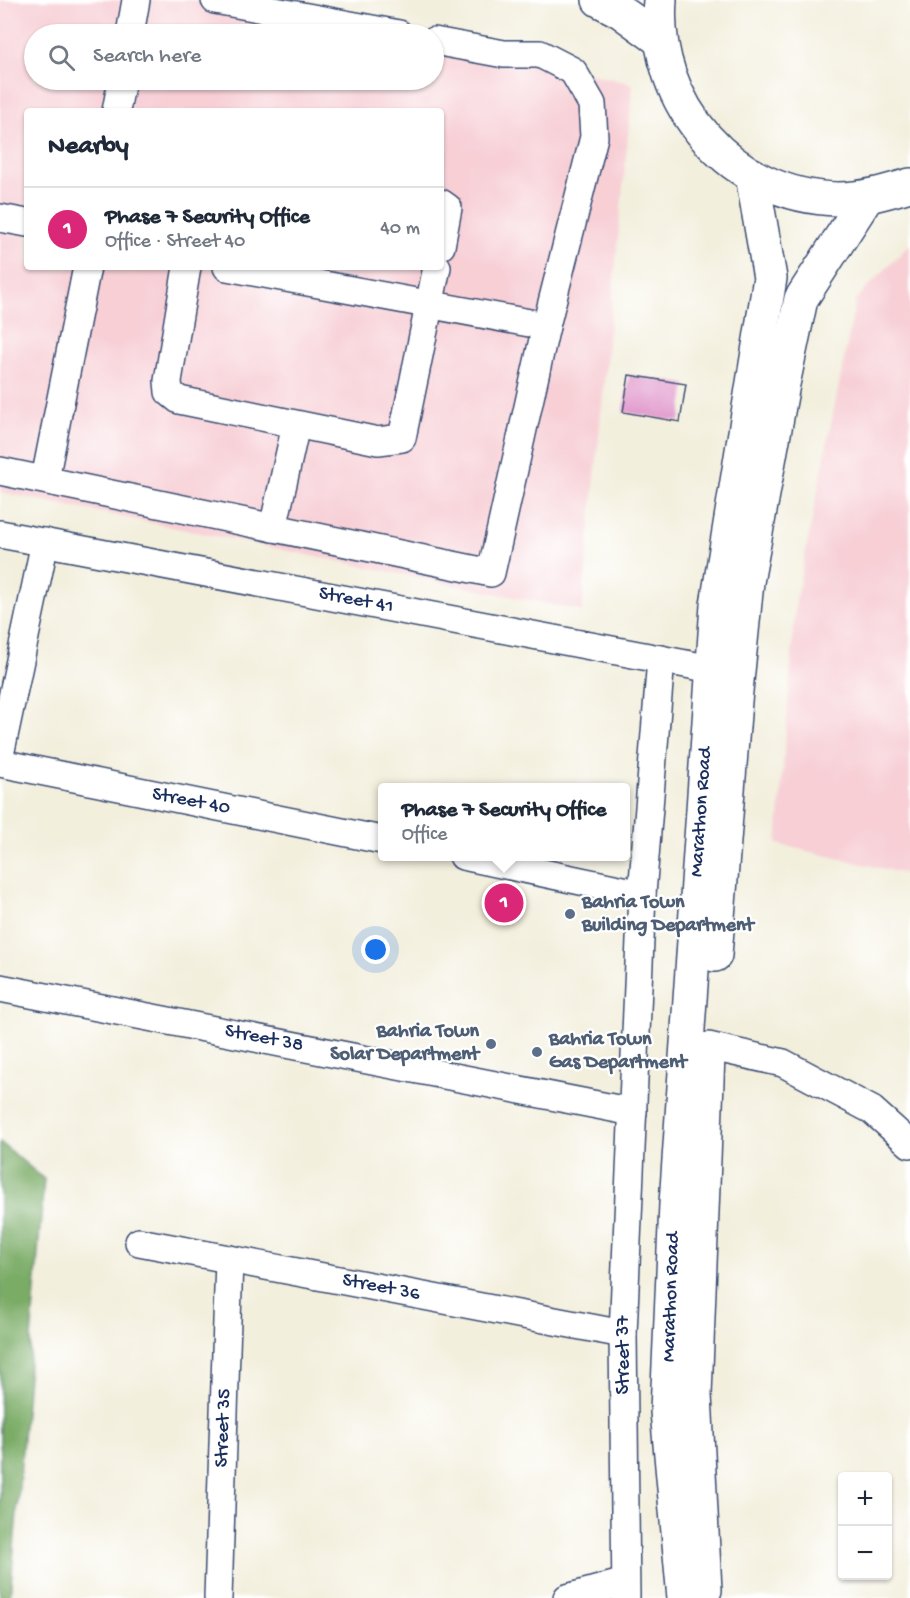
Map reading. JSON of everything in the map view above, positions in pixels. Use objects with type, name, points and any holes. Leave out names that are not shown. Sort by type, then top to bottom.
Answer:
[{"type":"main road","points":[[600,0],[620,11],[660,40]]},
{"type":"main road","points":[[660,0],[660,40],[673,85],[690,118],[722,153],[752,175],[779,188],[808,195],[837,199],[867,197],[910,185]]},
{"type":"main road","name":"Marathon Road","points":[[684,1598],[668,1411],[676,1204],[717,605],[770,278],[752,175]]},
{"type":"main road","name":"Marathon Road","points":[[705,1598],[695,1395],[708,1046],[735,700],[747,582],[801,299],[867,197]]},
{"type":"street","points":[[132,24],[136,0]]},
{"type":"street","points":[[215,0],[345,24]]},
{"type":"street","points":[[0,471],[491,573],[546,326],[594,137],[592,104],[573,71],[540,54],[504,54],[444,43]]},
{"type":"street","points":[[117,108],[120,90]]},
{"type":"street","points":[[444,205],[448,208],[444,230]]},
{"type":"street","points":[[0,218],[24,222]]},
{"type":"street","points":[[45,479],[86,270]]},
{"type":"street","points":[[186,270],[168,381],[170,392],[179,400],[378,441],[402,438],[436,270]]},
{"type":"street","points":[[243,270],[546,326]]},
{"type":"street","points":[[273,528],[296,425]]},
{"type":"street","name":"Street 41","points":[[0,534],[712,669]]},
{"type":"street","points":[[0,755],[45,542]]},
{"type":"street","name":"Street 37","points":[[626,1590],[623,1334],[642,894],[661,659]]},
{"type":"street","name":"Street 40","points":[[0,763],[378,839]]},
{"type":"street","points":[[487,861],[642,894]]},
{"type":"street","name":"Street 38","points":[[0,988],[633,1112]]},
{"type":"street","points":[[708,1046],[783,1063],[873,1110],[910,1144]]},
{"type":"street","name":"Street 36","points":[[139,1242],[623,1334]]},
{"type":"street","name":"Street 35","points":[[218,1598],[229,1259]]},
{"type":"street","points":[[567,1598],[626,1590]]},
{"type":"shaded area","points":[[0,0],[274,0],[378,24],[24,24],[24,90],[444,90],[444,39],[633,84],[582,611],[0,492]]},
{"type":"shaded area","points":[[910,244],[910,875],[777,844],[796,600],[856,299]]},
{"type":"green space","points":[[0,1142],[44,1179],[10,1598],[0,1598]]},
{"type":"building","points":[[629,375],[686,384],[680,422],[623,412]]},
{"type":"place","name":"Phase 7 Security Office","points":[[504,903]]},
{"type":"place","name":"Bahria Town Building Department","points":[[570,914]]},
{"type":"place","name":"Bahria Town Solar Department","points":[[491,1044]]},
{"type":"place","name":"Bahria Town Gas Department","points":[[537,1052]]}]
